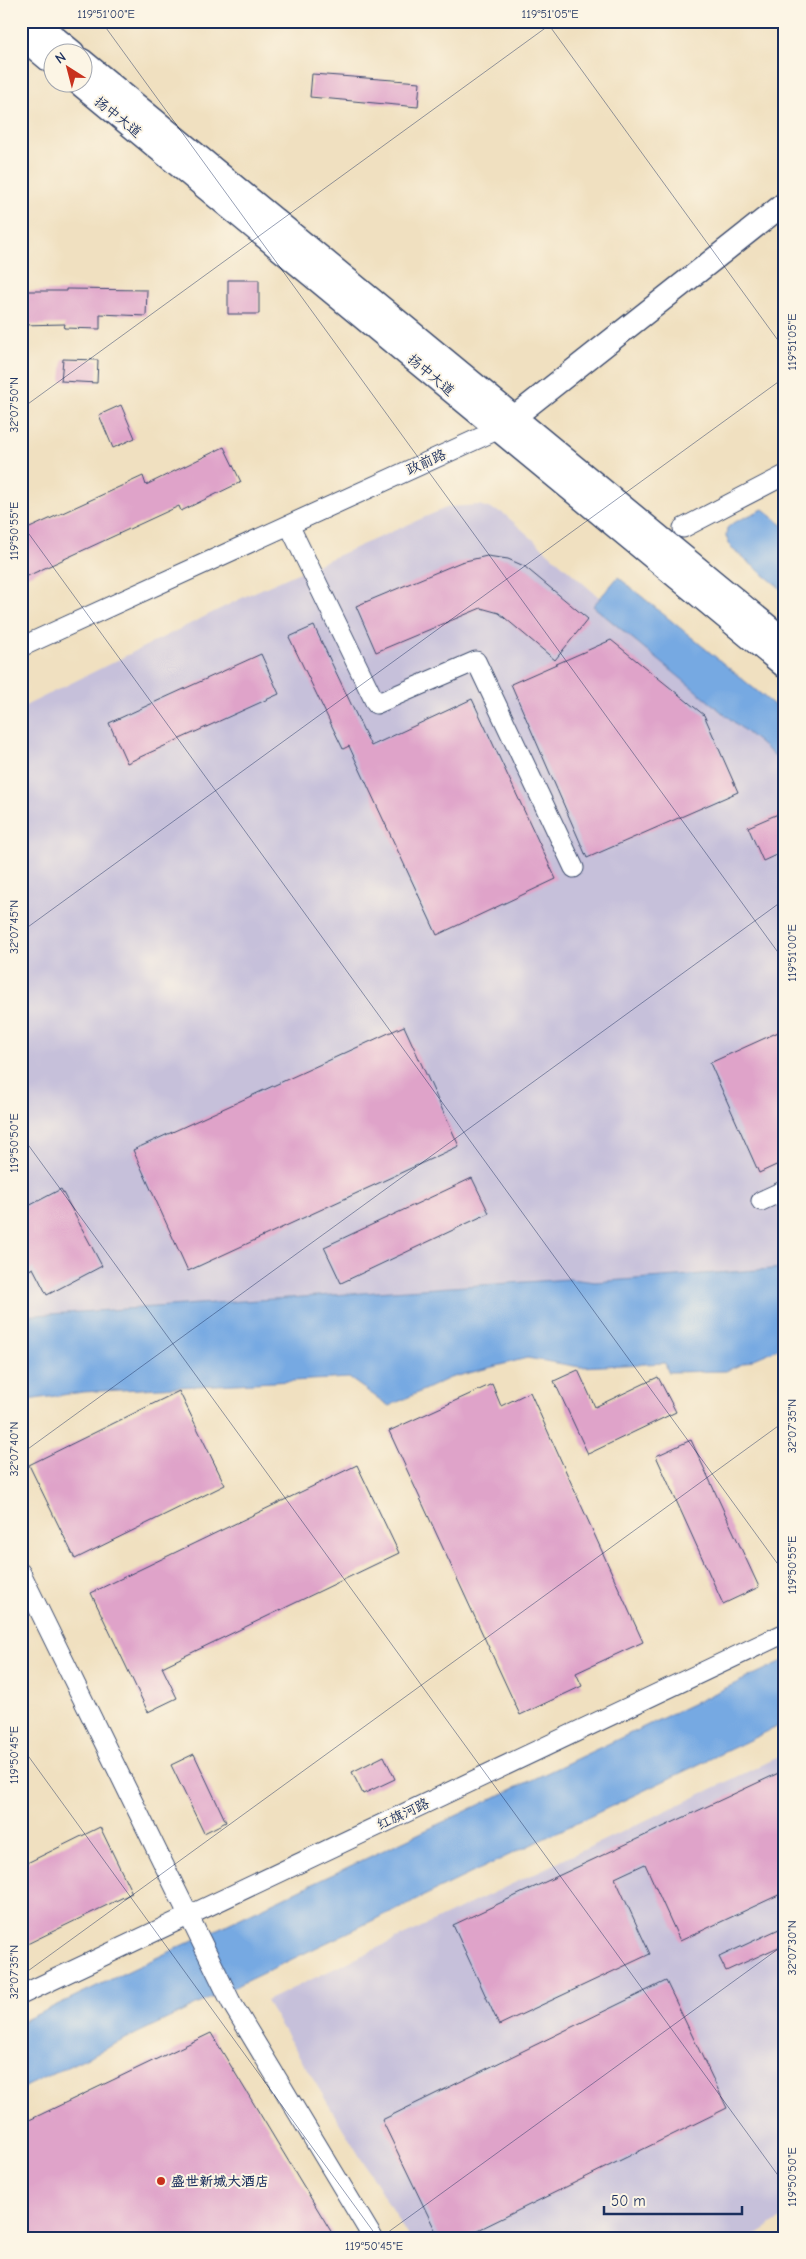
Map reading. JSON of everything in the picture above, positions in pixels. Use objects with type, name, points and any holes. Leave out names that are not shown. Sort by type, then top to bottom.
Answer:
[{"type":"main road","points":[[36,21],[61,42]]},
{"type":"main road","points":[[21,37],[42,55]]},
{"type":"main road","name":"扬中大道","points":[[92,69],[506,424],[785,667]]},
{"type":"main road","name":"扬中大道","points":[[90,92],[506,424],[785,640]]},
{"type":"main road","name":"政前路","points":[[506,424],[785,202]]},
{"type":"street","name":"政前路","points":[[21,647],[506,424]]},
{"type":"street","points":[[683,528],[785,475]]},
{"type":"street","points":[[289,525],[376,704],[476,661],[574,868]]},
{"type":"street","points":[[761,1201],[785,1190]]},
{"type":"street","points":[[21,1573],[230,2002],[373,2238]]},
{"type":"street","name":"红旗河路","points":[[21,1995],[191,1921],[785,1633]]},
{"type":"shaded area","points":[[479,505],[503,513],[600,598],[593,606],[785,764],[785,1268],[595,1282],[570,1279],[21,1316],[21,708],[250,594],[448,507]]},
{"type":"shaded area","points":[[785,1754],[785,2216],[751,2238],[409,2238],[266,2001]]},
{"type":"water","points":[[763,509],[785,527],[785,592],[731,548],[726,536],[727,528],[733,523]]},
{"type":"water","points":[[618,577],[785,714],[785,764],[593,606]]},
{"type":"water","points":[[785,1268],[785,1346],[726,1371],[668,1372],[665,1363],[580,1367],[527,1358],[450,1378],[389,1406],[349,1378],[83,1392],[21,1401],[21,1316],[570,1279],[595,1282]]},
{"type":"water","points":[[785,1660],[785,1723],[21,2089],[21,2022]]},
{"type":"building","points":[[312,74],[420,82],[418,107],[310,97]]},
{"type":"building","points":[[228,280],[259,280],[259,314],[228,314]]},
{"type":"building","points":[[66,289],[147,290],[146,316],[100,314],[100,329],[64,328],[65,324],[21,325],[21,291],[66,291]]},
{"type":"building","points":[[63,359],[98,360],[97,383],[61,381]]},
{"type":"building","points":[[121,405],[135,438],[113,448],[99,415]]},
{"type":"building","points":[[224,447],[241,482],[181,511],[179,506],[21,579],[21,532],[143,476],[146,485]]},
{"type":"building","points":[[487,556],[508,559],[524,566],[588,619],[555,660],[499,613],[481,608],[376,652],[356,606],[461,562]]},
{"type":"building","points":[[314,626],[371,746],[472,699],[556,879],[437,935],[349,746],[343,749],[289,637]]},
{"type":"building","points":[[611,640],[704,715],[738,792],[587,858],[511,684]]},
{"type":"building","points":[[261,654],[279,694],[127,763],[109,723]]},
{"type":"building","points":[[785,811],[785,851],[763,861],[748,827]]},
{"type":"building","points":[[404,1026],[459,1146],[188,1271],[133,1150]]},
{"type":"building","points":[[785,1029],[785,1161],[759,1173],[710,1063]]},
{"type":"building","points":[[472,1178],[489,1213],[341,1283],[324,1247]]},
{"type":"building","points":[[61,1189],[102,1266],[47,1295],[33,1268],[21,1274],[21,1210]]},
{"type":"building","points":[[578,1370],[595,1407],[658,1377],[676,1412],[588,1454],[554,1381]]},
{"type":"building","points":[[492,1384],[501,1406],[530,1392],[643,1642],[576,1673],[582,1686],[520,1715],[389,1431]]},
{"type":"building","points":[[179,1391],[225,1485],[75,1559],[29,1465]]},
{"type":"building","points":[[691,1440],[759,1587],[723,1604],[656,1456]]},
{"type":"building","points":[[357,1465],[399,1553],[162,1667],[177,1698],[148,1712],[91,1593]]},
{"type":"building","points":[[194,1754],[226,1822],[204,1833],[171,1765]]},
{"type":"building","points":[[384,1756],[395,1779],[363,1794],[352,1772]]},
{"type":"building","points":[[785,1770],[785,1892],[680,1941],[645,1864],[615,1878],[650,1954],[499,2025],[453,1925]]},
{"type":"building","points":[[100,1827],[132,1893],[21,1947],[21,1866]]},
{"type":"building","points":[[779,1929],[785,1944],[726,1971],[719,1957]]},
{"type":"building","points":[[666,1981],[727,2108],[462,2238],[439,2238],[382,2120]]},
{"type":"building","name":"盛世新城大酒店","points":[[211,2033],[335,2238],[21,2238],[21,2124]]},
{"type":"place","name":"盛世新城大酒店","points":[[161,2181]]}]
